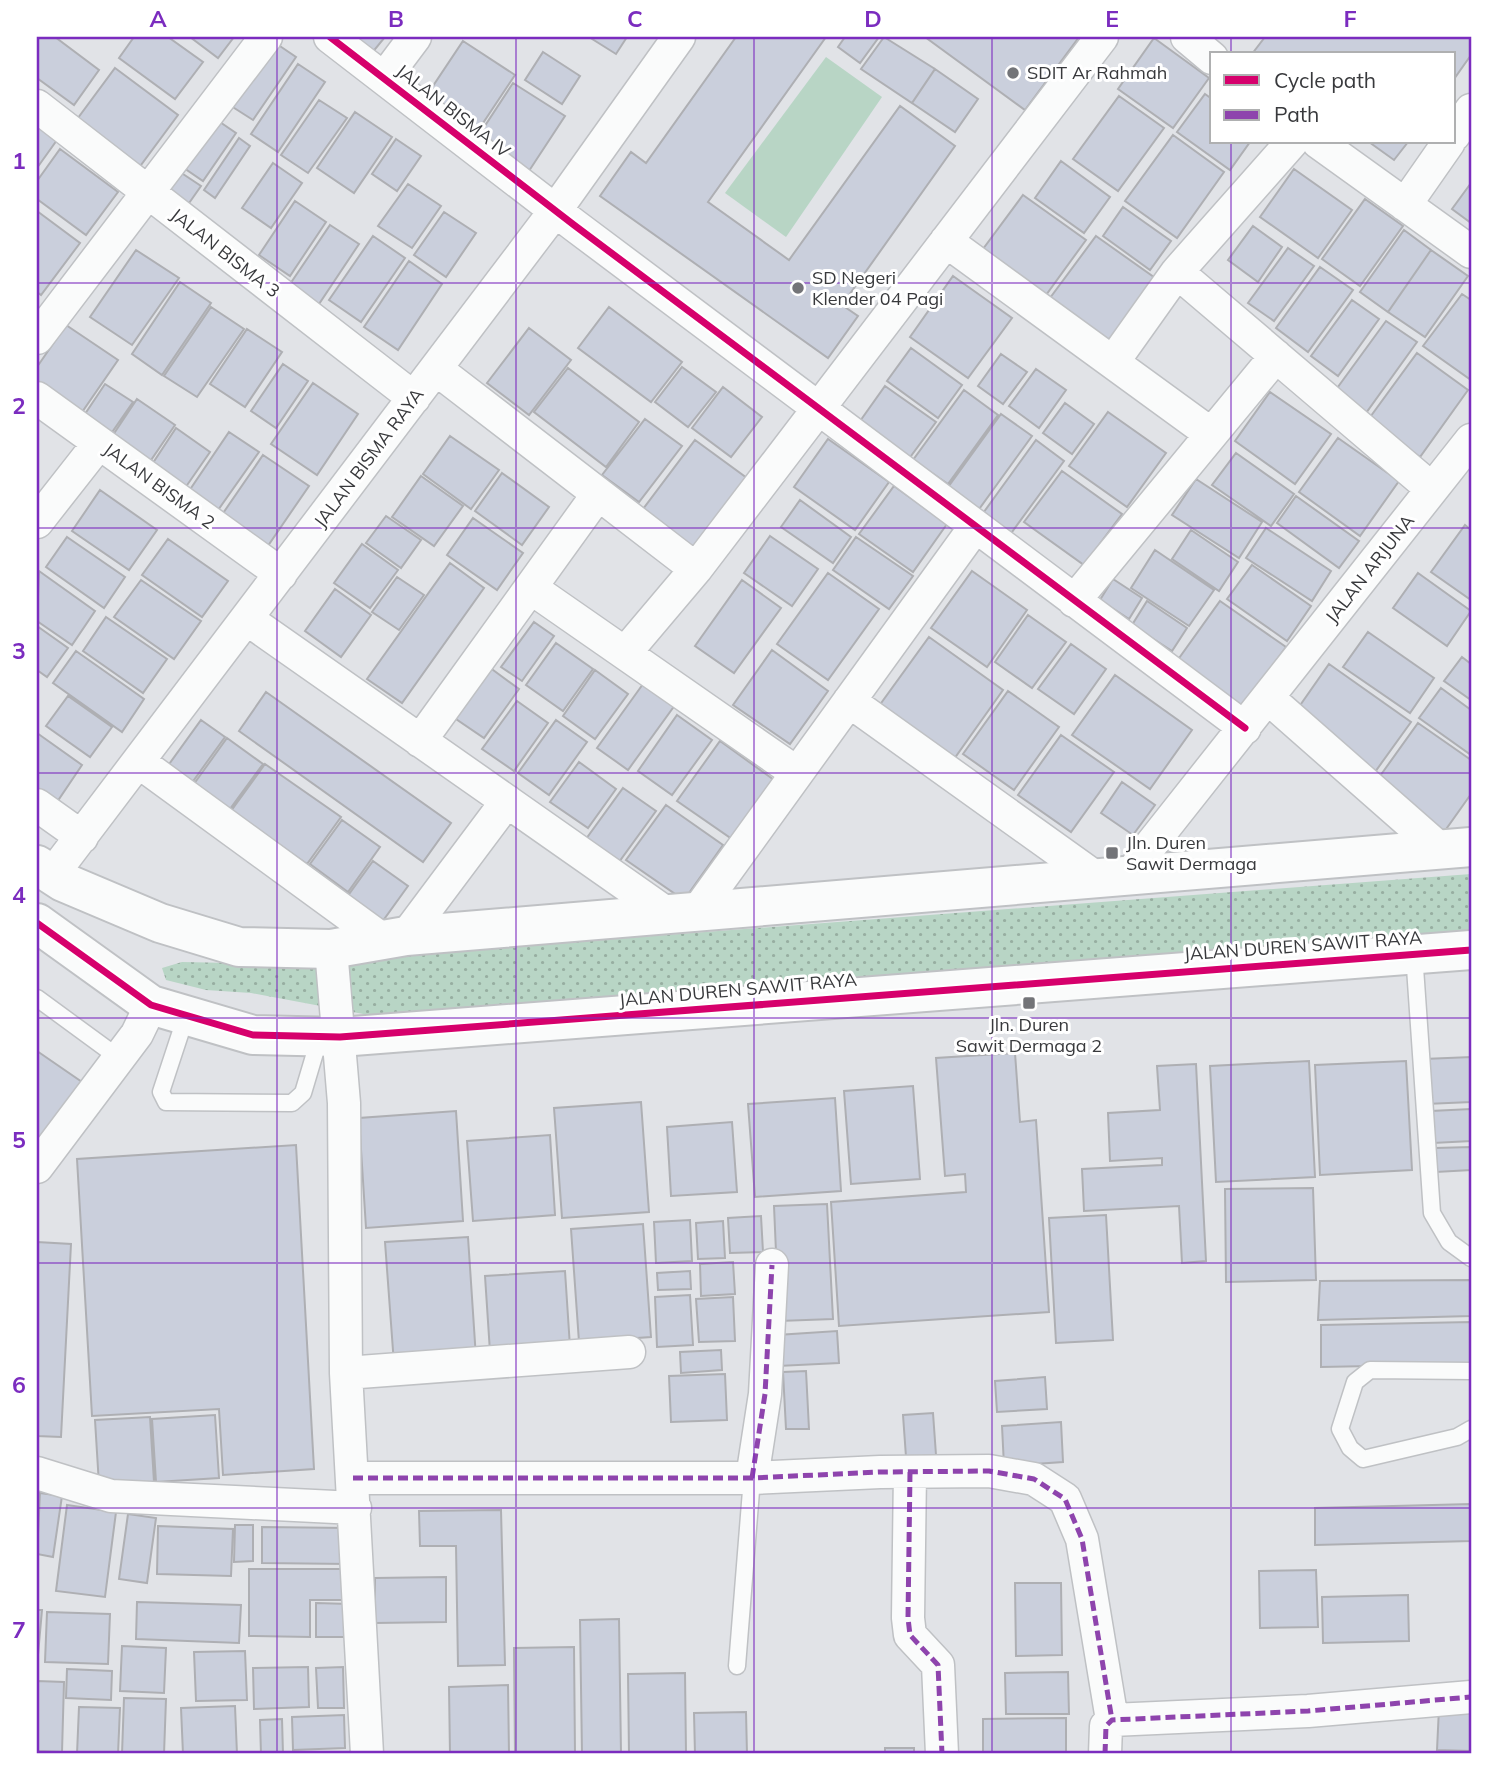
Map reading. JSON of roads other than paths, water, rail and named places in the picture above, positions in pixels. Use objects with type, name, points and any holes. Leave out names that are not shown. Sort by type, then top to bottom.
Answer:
[{"type":"street","points":[[37,338],[266,37]]},
{"type":"street","name":"JALAN BISMA IV","points":[[330,37],[555,211],[1245,728]]},
{"type":"street","points":[[385,77],[415,37]]},
{"type":"street","name":"JALAN BISMA RAYA","points":[[44,870],[82,837],[555,211],[678,37]]},
{"type":"street","points":[[625,653],[696,569],[1102,37]]},
{"type":"street","points":[[1186,37],[1210,56]]},
{"type":"street","points":[[1219,52],[1230,37]]},
{"type":"street","name":"JALAN BISMA 3","points":[[37,106],[414,398]]},
{"type":"street","points":[[1456,132],[1471,110]]},
{"type":"street","points":[[1113,362],[1177,272],[1290,144]]},
{"type":"street","points":[[1321,144],[1471,252]]},
{"type":"street","points":[[1405,205],[1448,144]]},
{"type":"street","points":[[946,241],[1211,434]]},
{"type":"street","points":[[1177,272],[1432,489]]},
{"type":"street","points":[[1074,601],[1276,356]]},
{"type":"street","points":[[436,369],[696,569]]},
{"type":"street","name":"JALAN BISMA 2","points":[[37,398],[281,574]]},
{"type":"street","points":[[37,522],[99,443]]},
{"type":"street","name":"JALAN ARJUNA","points":[[1114,879],[1150,846],[1432,489],[1468,450]]},
{"type":"street","points":[[420,741],[598,494]]},
{"type":"street","points":[[682,914],[797,773],[975,527]]},
{"type":"street","points":[[531,588],[797,773]]},
{"type":"street","points":[[247,620],[507,802],[682,914]]},
{"type":"street","points":[[1268,698],[1456,849]]},
{"type":"street","points":[[849,701],[1114,879]]},
{"type":"street","points":[[139,762],[395,938]]},
{"type":"street","points":[[395,938],[507,802]]},
{"type":"street","points":[[37,805],[82,837]]},
{"type":"street","points":[[44,870],[160,923],[239,947],[331,948],[395,938],[1456,849]]},
{"type":"street","name":"JALAN DUREN SAWIT RAYA","points":[[37,923],[169,1010],[253,1035],[330,1036],[1471,950]]},
{"type":"street","points":[[331,948],[330,1036],[367,1754]]},
{"type":"street","points":[[37,1167],[137,1034],[169,1010]]},
{"type":"street","points":[[752,1478],[765,1394],[772,1265]]},
{"type":"street","points":[[346,1373],[629,1352]]},
{"type":"street","points":[[910,1472],[908,1618],[910,1635],[939,1665],[942,1754]]},
{"type":"street","points":[[37,1473],[111,1496],[354,1493],[910,1472],[1000,1473],[1034,1479],[1065,1499],[1082,1539],[1112,1720]]},
{"type":"street","points":[[1105,1754],[1106,1726],[1112,1720],[1308,1712],[1471,1697]]},
{"type":"lane","points":[[1414,953],[1432,1213],[1449,1242],[1471,1258]]},
{"type":"lane","points":[[37,998],[119,1058]]},
{"type":"lane","points":[[169,1010],[161,1092],[166,1102],[292,1103],[303,1093],[330,1036]]},
{"type":"lane","points":[[1471,1371],[1370,1370],[1355,1382],[1340,1429],[1350,1448],[1363,1459],[1457,1437],[1471,1429]]},
{"type":"lane","points":[[737,1666],[752,1478]]},
{"type":"place","name":"SDIT Ar Rahmah","points":[[1013,73]]},
{"type":"place","name":"SD Negeri Klender 04 Pagi","points":[[798,288]]},
{"type":"place","name":"Jln. Duren Sawit Dermaga","points":[[1112,853]]},
{"type":"place","name":"Jln. Duren Sawit Dermaga 2","points":[[1029,1003]]}]
